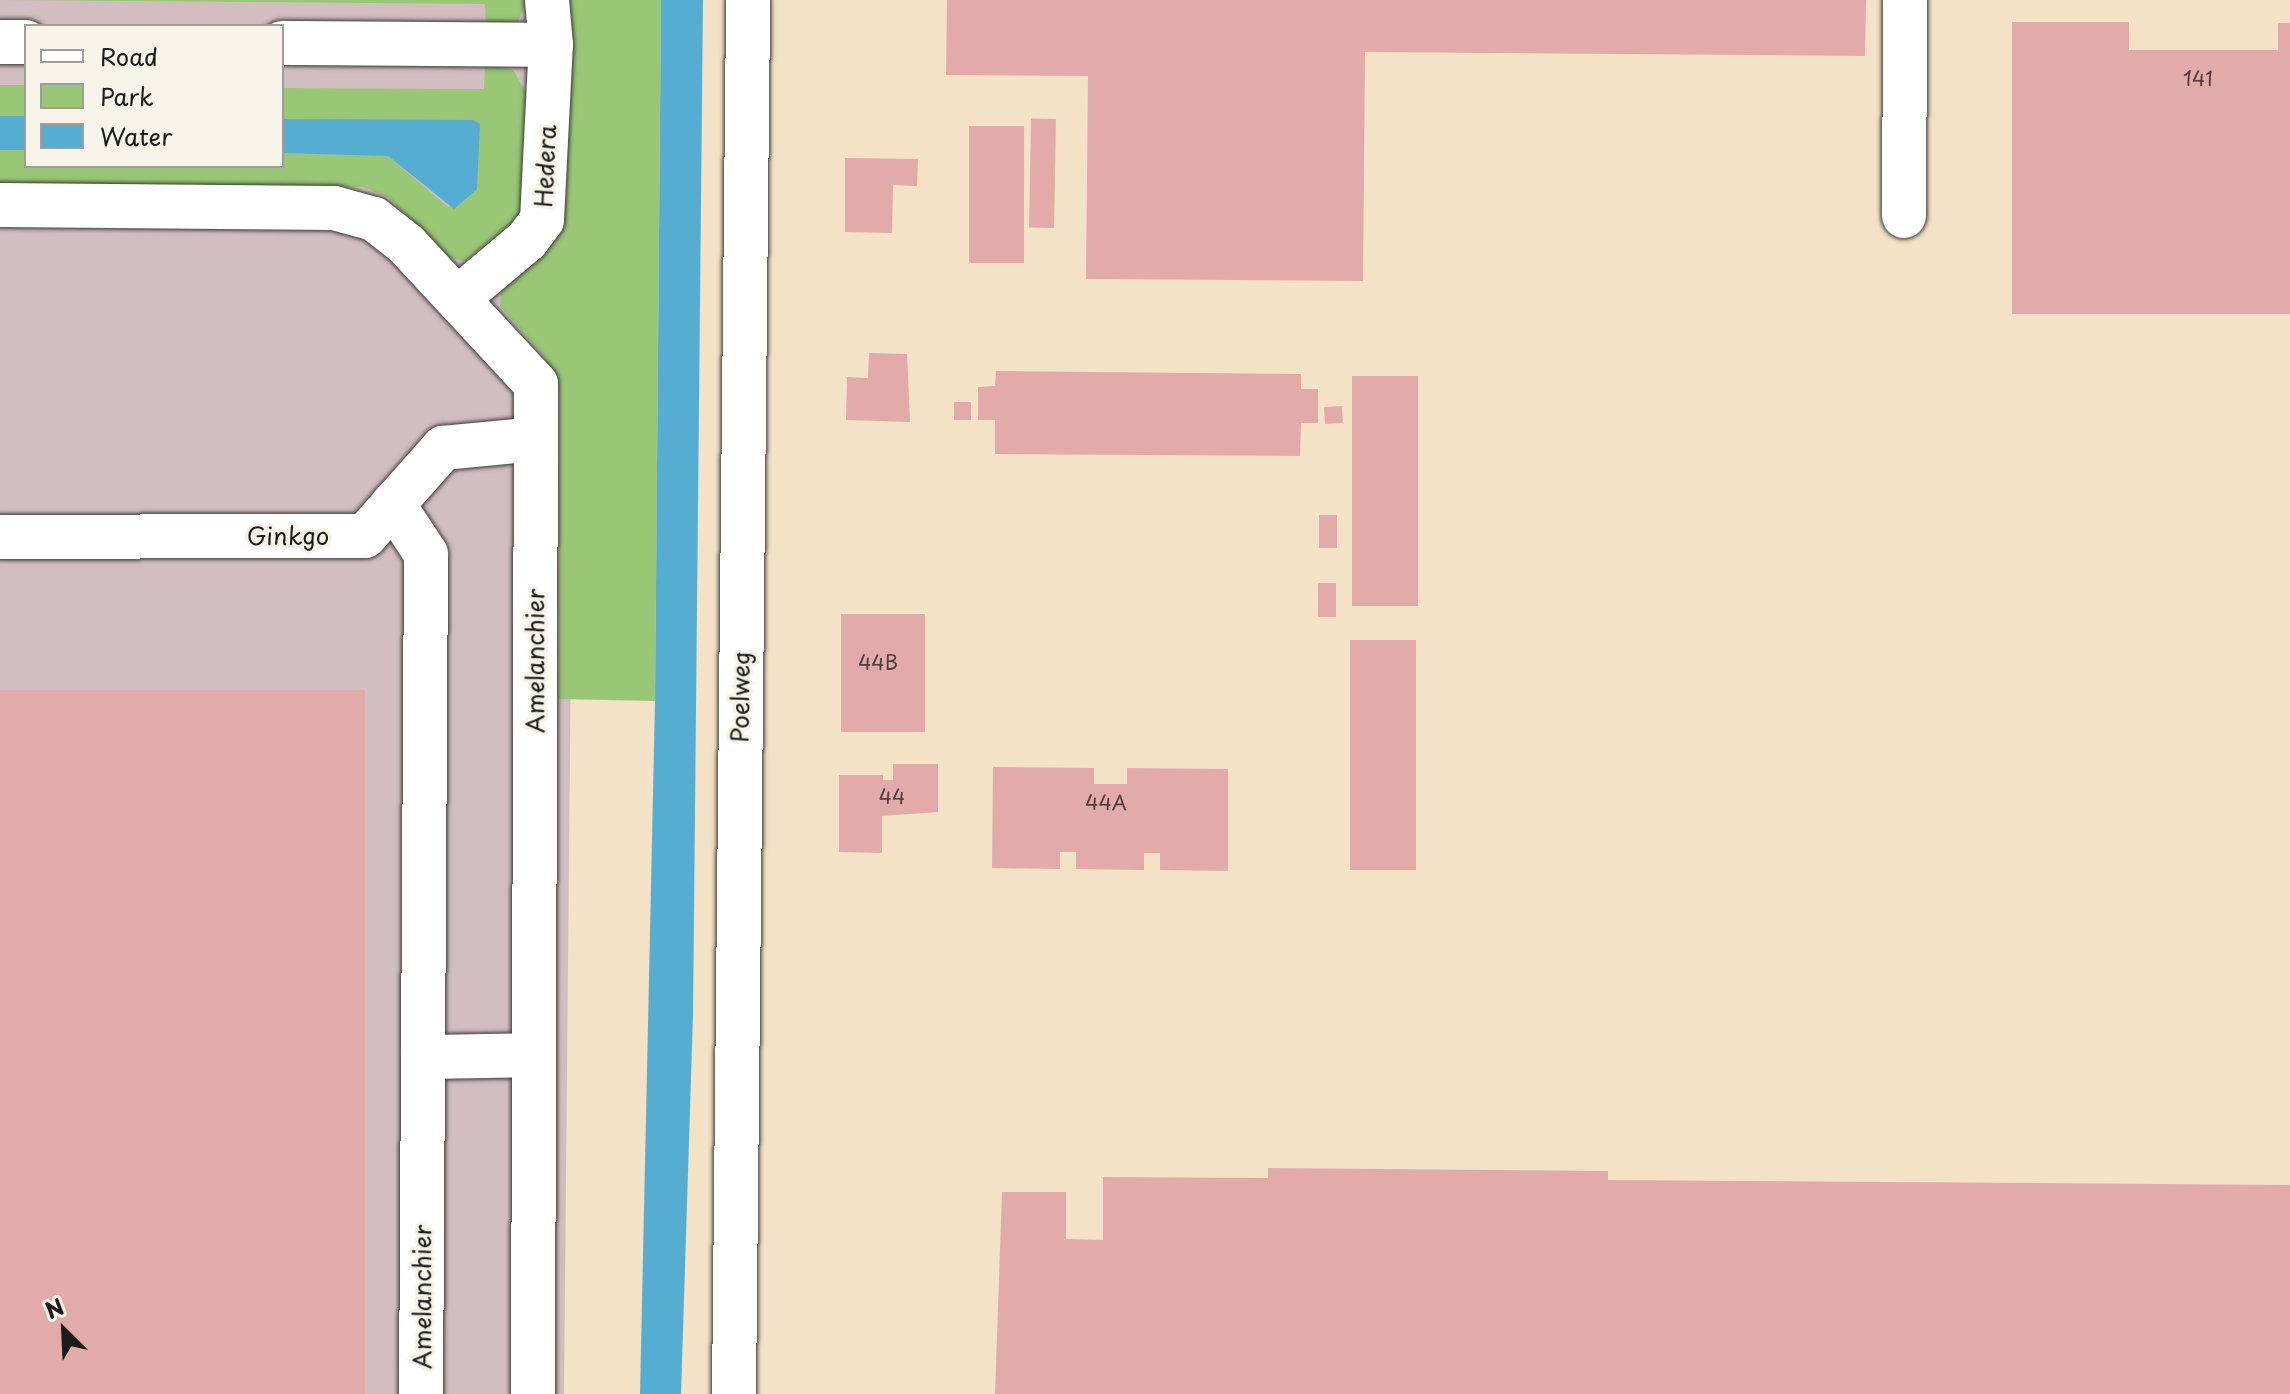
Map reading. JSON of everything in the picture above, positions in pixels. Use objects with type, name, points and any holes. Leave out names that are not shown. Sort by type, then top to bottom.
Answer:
[{"type":"street","name":"Hedera","points":[[458,298],[527,240],[542,220],[551,45],[547,0]]},
{"type":"street","name":"Poelweg","points":[[734,1394],[748,0]]},
{"type":"street","points":[[1904,216],[1905,0]]},
{"type":"street","points":[[0,42],[24,42]]},
{"type":"street","points":[[284,43],[551,45]]},
{"type":"street","points":[[0,205],[334,208],[374,219],[406,244],[458,298]]},
{"type":"street","name":"Amelanchier","points":[[458,298],[536,384],[533,1394]]},
{"type":"street","name":"Ginkgo","points":[[0,537],[365,536],[443,448],[536,439]]},
{"type":"street","name":"Amelanchier","points":[[393,504],[426,554],[421,1394]]},
{"type":"street","points":[[423,1057],[534,1055]]},
{"type":"shaded area","points":[[0,0],[577,0],[564,1394],[0,1394]]},
{"type":"green space","points":[[0,0],[527,0],[517,24],[486,32],[485,4]]},
{"type":"green space","points":[[564,0],[661,0],[655,701],[559,699],[560,393],[545,358],[500,306],[501,291],[554,236]]},
{"type":"green space","points":[[485,62],[513,70],[526,92],[524,203],[521,215],[465,261],[447,257],[389,198],[363,187],[0,183],[0,150],[24,150],[24,168],[284,168],[284,153],[379,154],[388,156],[448,207],[477,189],[479,124],[284,119],[284,88],[484,89]]},
{"type":"green space","points":[[0,85],[24,85],[24,116],[0,116]]},
{"type":"water","points":[[661,0],[703,0],[693,1015],[681,1394],[640,1394],[655,701]]},
{"type":"water","points":[[0,116],[24,116],[24,150],[0,150]]},
{"type":"water","points":[[284,119],[473,120],[480,124],[477,189],[454,209],[388,156],[284,153]]},
{"type":"building","points":[[947,0],[1866,0],[1865,56],[1365,52],[1363,281],[1086,279],[1088,76],[946,75]]},
{"type":"building","points":[[2012,22],[2129,22],[2129,50],[2278,50],[2278,23],[2290,23],[2290,314],[2012,314]]},
{"type":"building","points":[[1031,119],[1056,119],[1054,228],[1029,228]]},
{"type":"building","points":[[969,126],[1024,126],[1024,263],[969,263]]},
{"type":"building","points":[[845,158],[918,159],[917,186],[893,185],[892,233],[845,232]]},
{"type":"building","points":[[869,353],[907,354],[910,422],[846,420],[847,377],[868,378]]},
{"type":"building","points":[[996,371],[1301,374],[1301,389],[1318,389],[1318,423],[1301,423],[1300,456],[995,454],[995,420],[978,420],[978,387],[995,386]]},
{"type":"building","points":[[1352,376],[1418,376],[1418,606],[1352,606]]},
{"type":"building","points":[[954,402],[971,402],[971,420],[954,420]]},
{"type":"building","points":[[1342,406],[1343,423],[1325,424],[1324,407]]},
{"type":"building","points":[[1319,515],[1337,515],[1337,548],[1319,548]]},
{"type":"building","points":[[1318,583],[1336,583],[1336,617],[1318,617]]},
{"type":"building","points":[[841,614],[925,614],[925,732],[841,732]]},
{"type":"building","points":[[1350,640],[1416,640],[1416,870],[1350,870]]},
{"type":"building","points":[[0,690],[365,690],[365,1394],[0,1394]]},
{"type":"building","points":[[893,764],[938,764],[938,812],[882,816],[882,853],[839,852],[839,775],[883,775],[883,780],[893,780]]},
{"type":"building","points":[[993,767],[1094,768],[1094,784],[1127,784],[1127,768],[1228,769],[1228,871],[1160,870],[1160,853],[1144,853],[1144,870],[1076,869],[1076,852],[1060,852],[1060,869],[992,868]]},
{"type":"building","points":[[1268,1168],[1608,1171],[1608,1180],[2290,1185],[2290,1394],[995,1394],[1002,1192],[1066,1192],[1066,1239],[1103,1240],[1103,1177],[1268,1178]]}]
